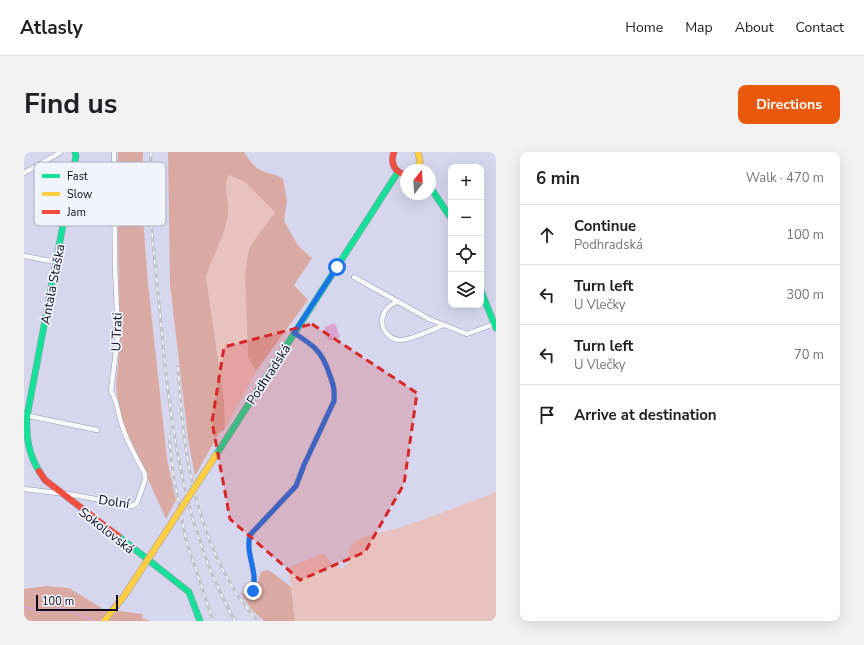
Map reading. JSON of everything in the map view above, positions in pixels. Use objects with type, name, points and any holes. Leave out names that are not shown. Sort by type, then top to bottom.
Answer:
[{"type":"street","points":[[43,162],[61,152]]},
{"type":"street","name":"Antala Staška","points":[[75,162],[76,152]]},
{"type":"street","name":"U Trati","points":[[114,152],[114,162]]},
{"type":"street","points":[[394,152],[392,163],[398,172]]},
{"type":"street","points":[[418,152],[420,161],[419,164]]},
{"type":"street","points":[[24,173],[34,167]]},
{"type":"street","name":"Podhradská","points":[[104,621],[124,596],[142,569],[398,172]]},
{"type":"street","points":[[436,195],[448,213]]},
{"type":"street","name":"Antala Staška","points":[[25,415],[63,226]]},
{"type":"street","name":"U Trati","points":[[115,226],[118,335],[111,391],[115,397],[119,418],[126,437],[145,474],[145,480],[137,503]]},
{"type":"street","points":[[24,256],[56,262]]},
{"type":"street","points":[[354,277],[429,319],[467,334],[495,326],[484,298]]},
{"type":"street","points":[[397,302],[388,306],[382,317],[384,328],[392,337],[398,340],[405,340],[444,325]]},
{"type":"street","points":[[253,591],[255,575],[248,542],[250,535],[296,486],[304,465],[334,401],[335,390],[325,360],[315,347],[294,333]]},
{"type":"street","points":[[59,492],[45,480],[31,460],[26,441],[25,415],[97,430]]},
{"type":"street","points":[[24,489],[40,492],[59,492]]},
{"type":"street","name":"Dolní","points":[[59,492],[132,506],[137,503]]},
{"type":"street","name":"Sokolovská","points":[[59,492],[189,592],[194,600],[200,621]]},
{"type":"highlighted area","points":[[312,324],[417,393],[404,484],[365,552],[300,580],[230,519],[212,422],[224,347]]},
{"type":"shaded area","points":[[118,152],[143,152],[142,162],[118,162]]},
{"type":"shaded area","points":[[168,152],[244,152],[258,169],[283,179],[287,200],[284,221],[299,247],[312,258],[294,285],[308,300],[256,371],[248,357],[245,275],[249,248],[275,212],[245,182],[229,175],[226,184],[228,215],[221,239],[206,277],[224,401],[225,429],[219,433],[195,476],[188,439],[170,284]]},
{"type":"shaded area","points":[[229,175],[245,182],[275,212],[249,248],[245,275],[248,357],[256,371],[225,429],[224,401],[206,277],[227,223],[228,210],[226,184]]},
{"type":"shaded area","points":[[118,226],[144,226],[148,283],[167,459],[176,500],[166,519],[121,419],[116,387],[120,341]]},
{"type":"shaded area","points":[[335,323],[340,337],[329,341],[324,327]]},
{"type":"shaded area","points":[[496,492],[496,621],[295,621],[288,568],[324,553],[333,565],[342,568],[348,563],[348,555],[351,547],[354,543],[364,537],[398,528]]},
{"type":"shaded area","points":[[267,570],[291,587],[295,621],[264,621],[252,610],[240,592],[248,597],[254,595],[261,572]]},
{"type":"shaded area","points":[[46,586],[69,588],[103,609],[143,614],[142,618],[151,621],[24,621],[24,589]]},
{"type":"waterway","points":[[24,607],[44,611],[62,608],[95,621]]},
{"type":"railway","points":[[150,162],[151,152]]},
{"type":"railway","points":[[151,226],[167,385],[180,466],[189,506],[201,546],[216,584],[235,621]]},
{"type":"railway","points":[[178,367],[182,422],[187,455],[191,478],[203,522],[220,565],[231,585],[258,621]]},
{"type":"railway","points":[[169,435],[173,473],[186,540],[213,621]]},
{"type":"traffic: fast","points":[[75,152],[75,162]]},
{"type":"traffic: fast","points":[[216,455],[398,172]]},
{"type":"traffic: fast","points":[[436,196],[448,214]]},
{"type":"traffic: fast","points":[[39,471],[32,458],[28,444],[27,416],[63,226]]},
{"type":"traffic: fast","points":[[484,298],[496,328]]},
{"type":"traffic: fast","points":[[118,536],[189,592],[200,621]]},
{"type":"traffic: slow","points":[[418,152],[420,161],[419,164]]},
{"type":"traffic: slow","points":[[104,621],[124,596],[216,455]]},
{"type":"traffic: jam","points":[[394,152],[392,160],[394,166],[400,173]]},
{"type":"traffic: jam","points":[[39,471],[45,480],[118,536]]},
{"type":"route","points":[[253,591],[255,575],[248,542],[250,535],[296,486],[304,465],[334,401],[335,390],[325,360],[315,347],[294,333],[337,267]]}]
